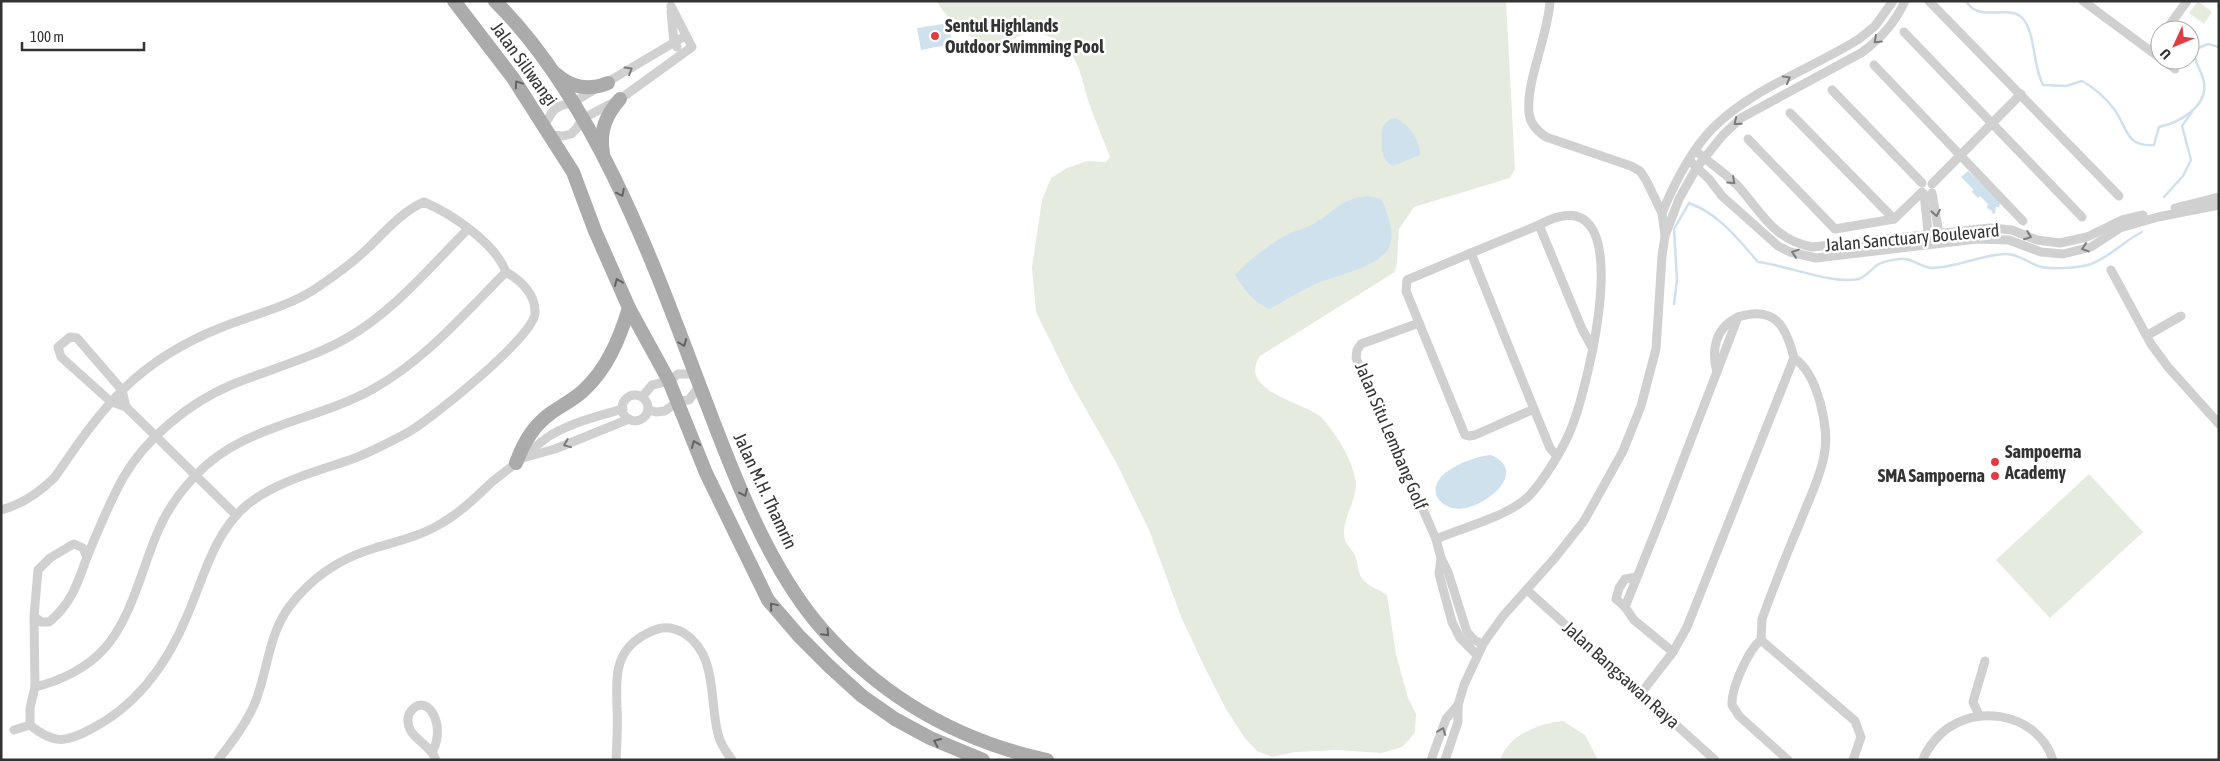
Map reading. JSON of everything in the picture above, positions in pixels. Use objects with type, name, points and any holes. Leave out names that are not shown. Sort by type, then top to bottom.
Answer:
[{"type":"main road","name":"Jalan Siliwangi","points":[[454,1],[513,78],[548,130]]},
{"type":"main road","name":"Jalan Siliwangi","points":[[495,1],[550,68],[572,103]]},
{"type":"main road","points":[[550,68],[564,80],[581,87],[599,86],[608,83]]},
{"type":"main road","points":[[608,165],[603,151],[604,123],[610,110],[620,99]]},
{"type":"main road","points":[[572,103],[582,119]]},
{"type":"main road","name":"Jalan M.H. Thamrin","points":[[582,119],[608,165],[637,228],[718,436],[769,548],[796,596],[821,628],[852,660],[906,704],[945,725],[983,742],[1048,760]]},
{"type":"main road","points":[[548,130],[573,172],[595,231],[629,308],[669,381],[706,473],[768,600],[829,666],[879,707],[930,738],[982,760]]},
{"type":"main road","points":[[520,460],[529,434],[539,423],[582,392],[607,362],[618,341],[629,308]]},
{"type":"street","points":[[1550,1],[1544,39],[1532,84],[1529,113],[1532,123],[1540,133],[1551,140],[1598,154],[1640,171],[1662,213],[1665,236]]},
{"type":"street","points":[[1662,213],[1670,192],[1695,150],[1711,129],[1729,114],[1859,40],[1875,26],[1893,1]]},
{"type":"street","points":[[1431,760],[1446,719],[1458,705],[1483,644],[1498,621],[1527,590],[1584,521],[1623,451],[1641,406],[1656,349],[1665,236],[1679,199],[1697,167],[1723,135],[1741,118],[1787,92],[1834,69],[1877,42],[1899,15],[1905,1]]},
{"type":"street","points":[[1929,1],[2022,94],[2119,196]]},
{"type":"street","points":[[2083,1],[2150,50]]},
{"type":"street","points":[[2172,20],[2184,2]]},
{"type":"street","points":[[671,4],[692,47],[620,99],[582,119],[571,134],[563,136],[548,130],[551,111],[557,106],[572,103],[685,36]]},
{"type":"street","points":[[671,4],[674,43],[682,53]]},
{"type":"street","points":[[1904,32],[2082,217]]},
{"type":"street","points":[[1874,65],[2023,220]]},
{"type":"street","points":[[1832,90],[1926,189],[1941,244]]},
{"type":"street","points":[[1748,139],[1835,229],[1894,220],[2022,94]]},
{"type":"street","points":[[1790,113],[1894,220]]},
{"type":"street","name":"Jalan Sanctuary Boulevard","points":[[1695,150],[1737,185],[1749,202],[1780,235],[1799,244],[1812,247],[1990,228],[2012,230],[2038,240],[2060,243],[2087,237],[2122,220],[2219,197]]},
{"type":"street","name":"Jalan Sanctuary Boulevard","points":[[1689,160],[1709,179],[1722,196],[1740,210],[1778,246],[1808,257],[1832,257],[1977,239],[2009,240],[2041,252],[2063,254],[2091,247],[2120,228],[2158,216],[2219,205]]},
{"type":"street","points":[[1709,179],[1719,170]]},
{"type":"street","points":[[1926,189],[1930,245]]},
{"type":"street","points":[[1,510],[30,499],[45,487],[55,477],[110,401],[137,376],[176,348],[219,328],[288,303],[312,291],[345,268],[417,205],[424,202],[440,209],[468,229],[494,252],[502,262],[506,272],[520,282],[532,298],[535,313],[534,319],[505,352],[463,392],[421,425],[357,457],[293,479],[265,492],[236,515],[220,537],[168,656],[140,692],[108,720],[76,737],[53,740],[43,736],[30,725],[30,708],[36,687],[34,616],[37,575],[41,566],[50,558],[74,544],[82,548],[87,557]]},
{"type":"street","points":[[1740,210],[1749,202]]},
{"type":"street","points":[[1436,538],[1508,510],[1521,502],[1537,486],[1557,456],[1576,416],[1583,397],[1593,349],[1602,288],[1599,249],[1595,232],[1586,221],[1567,214],[1407,280],[1405,288],[1465,435],[1475,435],[1534,409]]},
{"type":"street","points":[[1539,225],[1582,329],[1593,349]]},
{"type":"street","points":[[34,616],[41,622],[49,622],[69,601],[77,588],[87,557],[124,476],[156,437],[193,406],[229,386],[318,352],[367,326],[395,302],[468,229]]},
{"type":"street","points":[[1470,253],[1543,432],[1557,456]]},
{"type":"street","points":[[2111,270],[2132,310],[2168,366],[2219,424]]},
{"type":"street","points":[[36,687],[58,680],[72,672],[103,650],[111,640],[123,618],[159,528],[169,510],[195,476],[211,460],[242,440],[357,397],[393,376],[428,351],[506,272]]},
{"type":"street","points":[[1717,372],[1713,355],[1717,336],[1728,323],[1738,318],[1757,314],[1770,316],[1786,332],[1794,358],[1804,366],[1815,389],[1823,414],[1826,440],[1825,454],[1762,619],[1761,640],[1752,649],[1744,666],[1732,705],[1736,713],[1788,760]]},
{"type":"street","points":[[2148,335],[2181,316]]},
{"type":"street","points":[[1673,652],[1634,620],[1625,607],[1738,318]]},
{"type":"street","name":"Jalan Situ Lembang Golf","points":[[1419,323],[1361,344],[1356,353],[1436,538],[1441,558],[1460,606],[1467,632],[1474,640],[1483,644]]},
{"type":"street","points":[[126,407],[122,390],[77,338],[72,336],[61,343],[57,350],[65,361],[110,401],[126,407],[236,515]]},
{"type":"street","points":[[1642,692],[1673,652],[1692,614],[1794,358]]},
{"type":"street","points":[[642,397],[652,385],[669,381],[678,374],[690,374],[698,381],[689,400],[678,401],[665,411],[656,412],[648,410]]},
{"type":"street","points":[[520,460],[555,449],[629,419],[641,420],[648,410],[648,405],[642,397],[634,396],[627,398],[623,409]]},
{"type":"street","points":[[218,760],[240,731],[254,703],[268,651],[281,618],[309,584],[332,566],[351,557],[417,536],[440,524],[459,512],[551,435],[590,418],[623,409]]},
{"type":"street","points":[[623,409],[629,419]]},
{"type":"street","points":[[590,418],[596,432]]},
{"type":"street","name":"Jalan Situ Lembang Golf","points":[[1441,558],[1439,574],[1452,622],[1460,638],[1477,655]]},
{"type":"street","name":"Jalan Bangsawan Raya","points":[[1527,590],[1715,760]]},
{"type":"street","points":[[1448,608],[1460,606]]},
{"type":"street","points":[[616,760],[617,672],[621,657],[630,644],[659,627],[675,628],[687,635],[698,645],[705,657],[716,711],[717,733],[723,747],[732,760]]},
{"type":"street","points":[[1761,640],[1855,721],[1861,736],[1853,760]]},
{"type":"street","points":[[1980,715],[1973,702],[1984,661]]},
{"type":"street","points":[[1445,760],[1458,722],[1458,705]]},
{"type":"street","points":[[433,750],[417,739],[408,726],[409,714],[415,708],[424,706],[429,708],[436,716],[439,731],[433,750],[436,760]]},
{"type":"street","points":[[1923,760],[1929,747],[1940,734],[1953,724],[1980,715],[2007,717],[2032,730],[2050,751],[2053,760]]},
{"type":"street","points":[[14,730],[30,725]]},
{"type":"shaded area","points":[[937,1],[1506,1],[1515,169],[1510,178],[1414,207],[1399,229],[1395,272],[1260,356],[1255,368],[1257,378],[1264,387],[1321,417],[1338,440],[1351,465],[1356,484],[1354,498],[1346,519],[1345,540],[1354,554],[1360,575],[1364,581],[1387,595],[1396,654],[1408,698],[1416,714],[1415,732],[1402,747],[1382,753],[1338,750],[1295,752],[1272,757],[1257,751],[1244,737],[1226,709],[1182,619],[1149,530],[1117,464],[1071,383],[1036,312],[1032,267],[1042,200],[1051,178],[1067,168],[1087,161],[1106,162],[1110,157],[1090,107],[1077,65],[1063,45],[1040,33],[1024,34],[996,45],[970,37],[954,24]]},
{"type":"shaded area","points":[[2198,1],[2212,12],[2204,24],[2189,13]]},
{"type":"shaded area","points":[[2089,474],[2143,532],[2050,618],[1996,560]]},
{"type":"shaded area","points":[[1563,721],[1585,735],[1598,760],[1500,760],[1504,751],[1517,737],[1545,724]]},
{"type":"water","name":"Sentul Highlands Outdoor Swimming Pool","points":[[949,23],[952,44],[921,50],[917,28]]},
{"type":"water","points":[[1396,118],[1406,125],[1416,138],[1420,155],[1393,166],[1383,156],[1382,133],[1385,123]]},
{"type":"water","points":[[1968,171],[2001,202],[1999,207],[1996,207],[1995,214],[1987,208],[1988,204],[1980,196],[1978,198],[1972,192],[1973,189],[1961,177]]},
{"type":"water","points":[[1368,196],[1381,199],[1389,218],[1390,245],[1381,257],[1363,267],[1313,285],[1269,309],[1245,290],[1235,275],[1258,254],[1283,237],[1315,223],[1345,202]]},
{"type":"water","points":[[1491,455],[1502,463],[1506,472],[1504,482],[1497,491],[1475,505],[1463,508],[1452,508],[1443,504],[1438,499],[1435,488],[1438,480],[1445,473],[1464,462]]},
{"type":"waterway","points":[[1966,1],[1977,11],[2007,12],[2020,16],[2029,29],[2043,85],[2066,86],[2082,81],[2096,90],[2111,105],[2119,116],[2128,135],[2137,143],[2145,145],[2154,145],[2159,127],[2183,118],[2197,106],[2201,99],[2204,92],[2204,83],[2195,59],[2194,50],[2208,44],[2219,47]]},
{"type":"waterway","points":[[2164,197],[2183,176],[2191,160],[2182,126],[2192,112]]},
{"type":"waterway","points":[[1674,304],[1677,280],[1674,229],[1689,203],[1718,220],[1758,262],[1823,277],[1848,280],[1859,279],[1877,265],[1899,259],[1908,259],[1931,268],[1950,266],[1988,256],[2011,254],[2043,267],[2079,267],[2098,261],[2142,232]]},
{"type":"place","name":"Sentul Highlands Outdoor Swimming Pool","points":[[935,36]]},
{"type":"place","name":"Sampoerna Academy","points":[[1995,462]]},
{"type":"place","name":"SMA Sampoerna","points":[[1995,476]]}]
